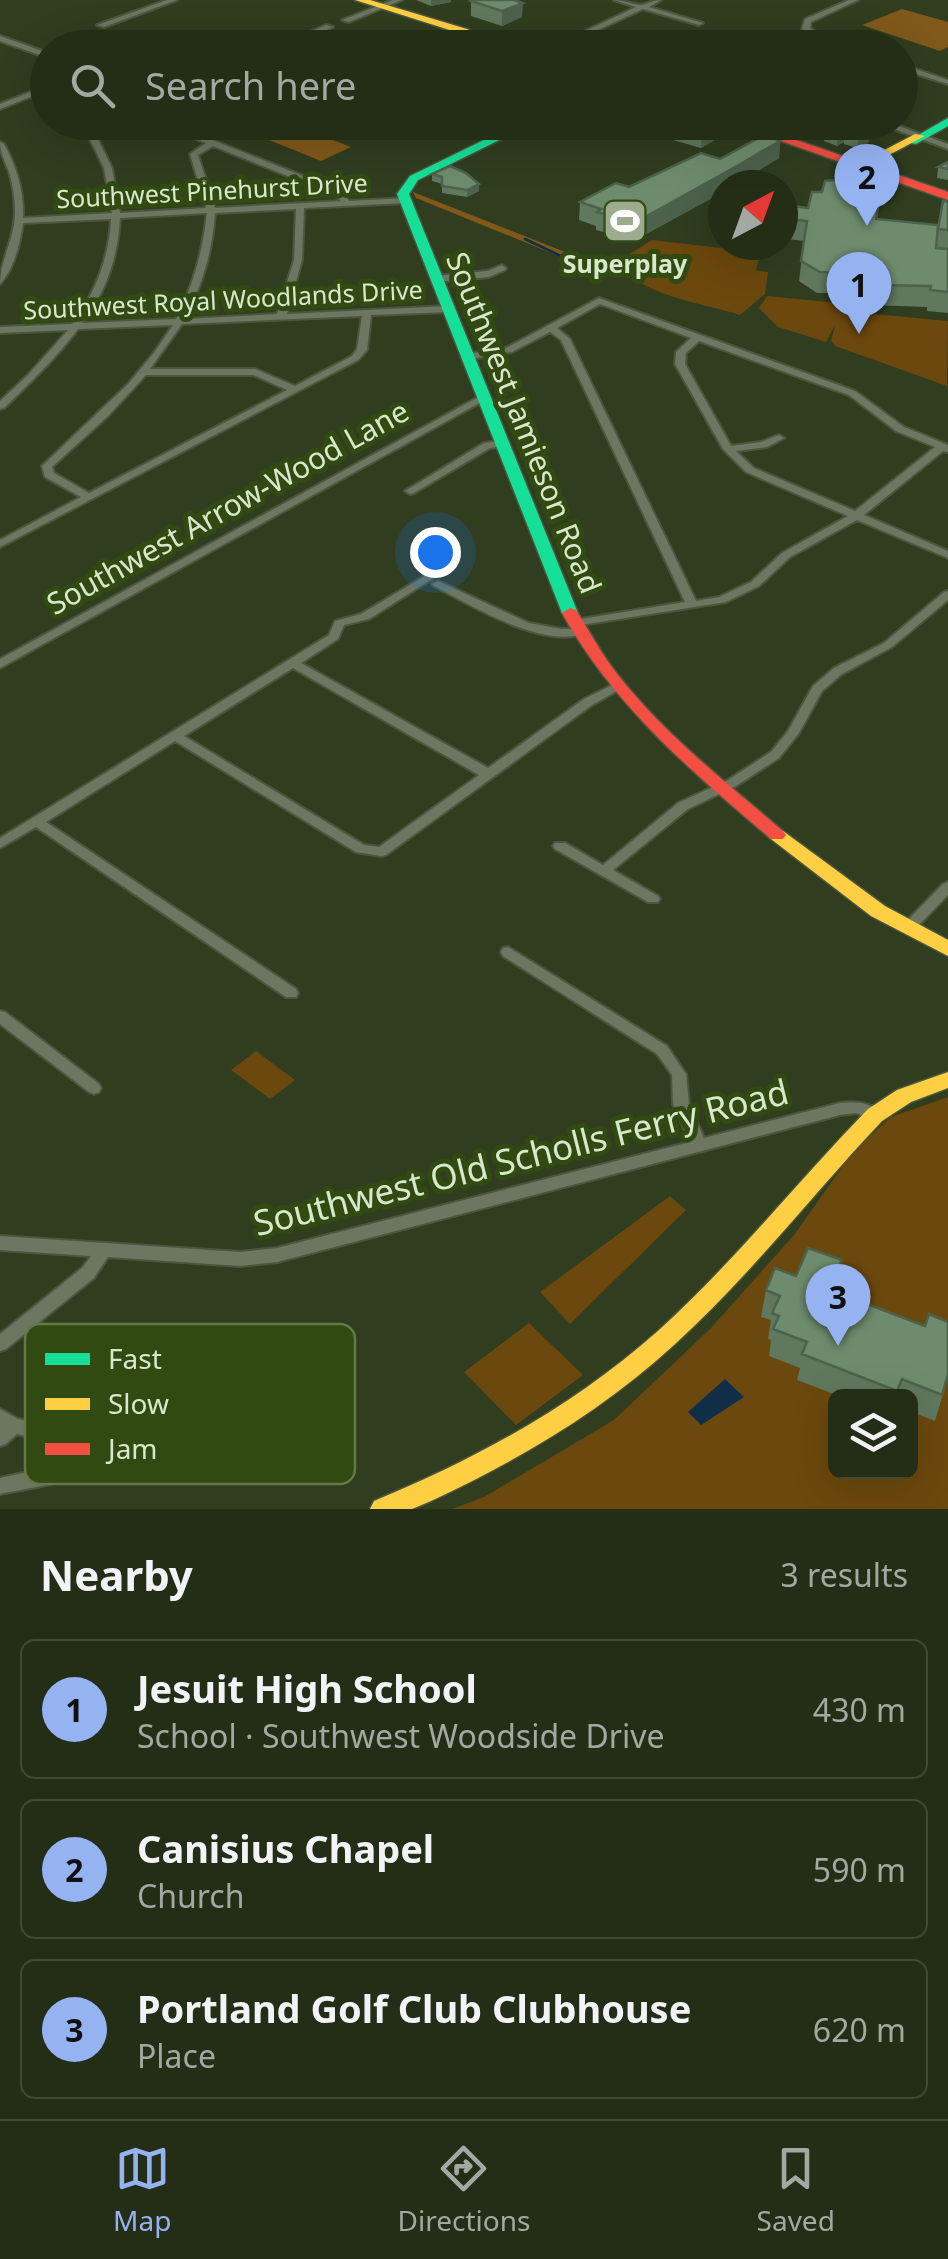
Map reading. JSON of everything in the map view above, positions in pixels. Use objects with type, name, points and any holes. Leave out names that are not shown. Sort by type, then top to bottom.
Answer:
[{"type":"street","points":[[101,25],[174,0]]},
{"type":"street","points":[[360,0],[386,2],[460,30]]},
{"type":"street","points":[[617,0],[699,22]]},
{"type":"street","points":[[592,30],[658,0]]},
{"type":"street","points":[[807,30],[808,21],[855,0]]},
{"type":"street","points":[[346,20],[386,2]]},
{"type":"street","points":[[322,30],[329,27]]},
{"type":"street","points":[[450,30],[455,28]]},
{"type":"street","points":[[0,38],[30,49]]},
{"type":"street","points":[[918,72],[948,82]]},
{"type":"street","points":[[0,107],[30,95]]},
{"type":"street","points":[[918,136],[948,121]]},
{"type":"street","points":[[918,136],[948,147]]},
{"type":"street","points":[[0,406],[75,328],[110,262],[120,216],[110,168],[95,140]]},
{"type":"street","points":[[204,140],[338,193],[348,204]]},
{"type":"street","points":[[405,200],[405,187],[414,178],[493,140]]},
{"type":"street","points":[[784,140],[948,196]]},
{"type":"street","points":[[860,166],[910,140]]},
{"type":"street","points":[[89,497],[48,475],[48,466],[146,372],[179,324],[202,264],[211,211],[194,154],[212,143]]},
{"type":"street","points":[[0,144],[16,179],[21,221],[16,246],[0,281]]},
{"type":"street","name":"Southwest Pinehurst Drive","points":[[21,221],[405,200]]},
{"type":"street","name":"Southwest Jamieson Road","points":[[405,200],[554,580],[578,628],[618,687],[663,737],[790,846],[908,928],[948,950]]},
{"type":"street","points":[[281,318],[298,260],[300,206]]},
{"type":"street","points":[[436,279],[490,274],[502,268]]},
{"type":"street","points":[[0,844],[334,637],[339,623],[365,617],[433,580],[534,630],[578,628],[740,594],[786,555],[856,516],[944,448],[900,429],[852,393],[599,301],[509,350],[466,357]]},
{"type":"street","name":"Southwest Royal Woodlands Drive","points":[[0,330],[448,309]]},
{"type":"street","points":[[0,544],[360,354],[367,314]]},
{"type":"street","points":[[550,327],[565,339],[692,606]]},
{"type":"street","points":[[698,337],[681,352],[680,364],[728,449],[750,470],[948,555]]},
{"type":"street","points":[[146,372],[255,372],[296,390]]},
{"type":"street","name":"Southwest Arrow-Wood Lane","points":[[0,664],[482,398]]},
{"type":"street","points":[[728,449],[760,446],[779,438]]},
{"type":"street","points":[[410,491],[488,445],[500,444]]},
{"type":"street","points":[[604,871],[683,806],[723,788],[775,755],[817,689],[838,672],[888,645],[948,594]]},
{"type":"street","points":[[293,663],[488,774]]},
{"type":"street","points":[[176,736],[361,849],[381,852],[588,702],[618,687]]},
{"type":"street","points":[[36,821],[291,993]]},
{"type":"street","points":[[560,846],[653,899]]},
{"type":"street","points":[[908,928],[948,888]]},
{"type":"street","points":[[508,952],[662,1050],[680,1074],[681,1104],[699,1145]]},
{"type":"street","points":[[0,1016],[94,1088]]},
{"type":"street","points":[[383,1509],[516,1449],[604,1391],[668,1336],[876,1115],[904,1096],[948,1080]]},
{"type":"street","name":"Southwest Old Scholls Ferry Road","points":[[0,1243],[240,1259],[277,1255],[849,1108],[876,1115]]},
{"type":"street","points":[[0,1344],[88,1273],[102,1252]]},
{"type":"street","points":[[0,1486],[25,1480]]},
{"type":"shaded area","points":[[902,9],[948,22],[948,47],[940,51],[918,44],[918,30],[877,30],[862,25]]},
{"type":"shaded area","points":[[269,140],[333,140],[351,147],[321,161]]},
{"type":"shaded area","points":[[413,192],[598,265],[591,269],[416,198]]},
{"type":"shaded area","points":[[652,240],[708,246],[708,260],[759,260],[756,270],[768,272],[765,294],[740,315],[656,291],[627,274],[617,262]]},
{"type":"shaded area","points":[[767,296],[838,303],[842,311],[948,321],[947,386],[835,346],[831,341],[835,325],[826,342],[778,327],[759,308]]},
{"type":"shaded area","points":[[256,1051],[295,1080],[270,1099],[231,1070]]},
{"type":"shaded area","points":[[948,1097],[948,1509],[452,1509],[484,1497],[614,1420],[711,1328],[794,1235],[845,1163],[891,1117]]},
{"type":"shaded area","points":[[670,1196],[686,1210],[570,1324],[540,1292]]},
{"type":"shaded area","points":[[529,1323],[583,1375],[516,1425],[464,1372]]},
{"type":"water","points":[[725,1379],[744,1397],[701,1425],[688,1412]]},
{"type":"building","points":[[471,1],[523,3],[502,11]]},
{"type":"building","points":[[755,140],[780,141],[728,170],[708,170],[708,182],[636,222],[597,212],[601,209],[580,202],[616,183],[629,187],[701,153],[720,159]]},
{"type":"building","points":[[450,166],[479,184],[467,190],[442,186],[442,177],[432,174]]},
{"type":"building","points":[[825,181],[867,185],[864,199],[879,201],[876,219],[938,225],[936,248],[948,249],[948,292],[930,290],[931,286],[872,285],[873,281],[854,277],[854,273],[820,272],[801,261],[807,221],[798,220],[798,207],[808,208],[812,192],[822,192]]},
{"type":"building","points":[[943,201],[948,202],[948,230],[938,229]]},
{"type":"building","points":[[808,1248],[842,1260],[832,1286],[852,1294],[851,1298],[925,1326],[929,1314],[948,1322],[948,1374],[942,1395],[902,1379],[898,1389],[892,1389],[802,1354],[807,1342],[773,1329],[779,1316],[772,1313],[780,1296],[766,1290],[775,1268],[796,1276]]},
{"type":"waterway","points":[[525,239],[593,271]]},
{"type":"traffic: fast","points":[[918,138],[948,121]]},
{"type":"traffic: fast","points":[[493,140],[414,178],[403,194],[570,613]]},
{"type":"traffic: slow","points":[[360,0],[460,30]]},
{"type":"traffic: slow","points":[[860,166],[911,140]]},
{"type":"traffic: slow","points":[[777,835],[878,911],[948,949]]},
{"type":"traffic: slow","points":[[383,1509],[497,1457],[568,1414],[635,1365],[695,1311],[875,1115],[904,1096],[948,1080]]},
{"type":"traffic: jam","points":[[785,140],[948,196]]},
{"type":"traffic: jam","points":[[570,613],[589,646],[635,707],[777,835]]},
{"type":"place","name":"Superplay","points":[[625,221]]},
{"type":"place","name":"Canisius Chapel","points":[[867,226]]},
{"type":"place","name":"Jesuit High School","points":[[859,334]]},
{"type":"place","name":"Portland Golf Club Clubhouse","points":[[838,1346]]}]
